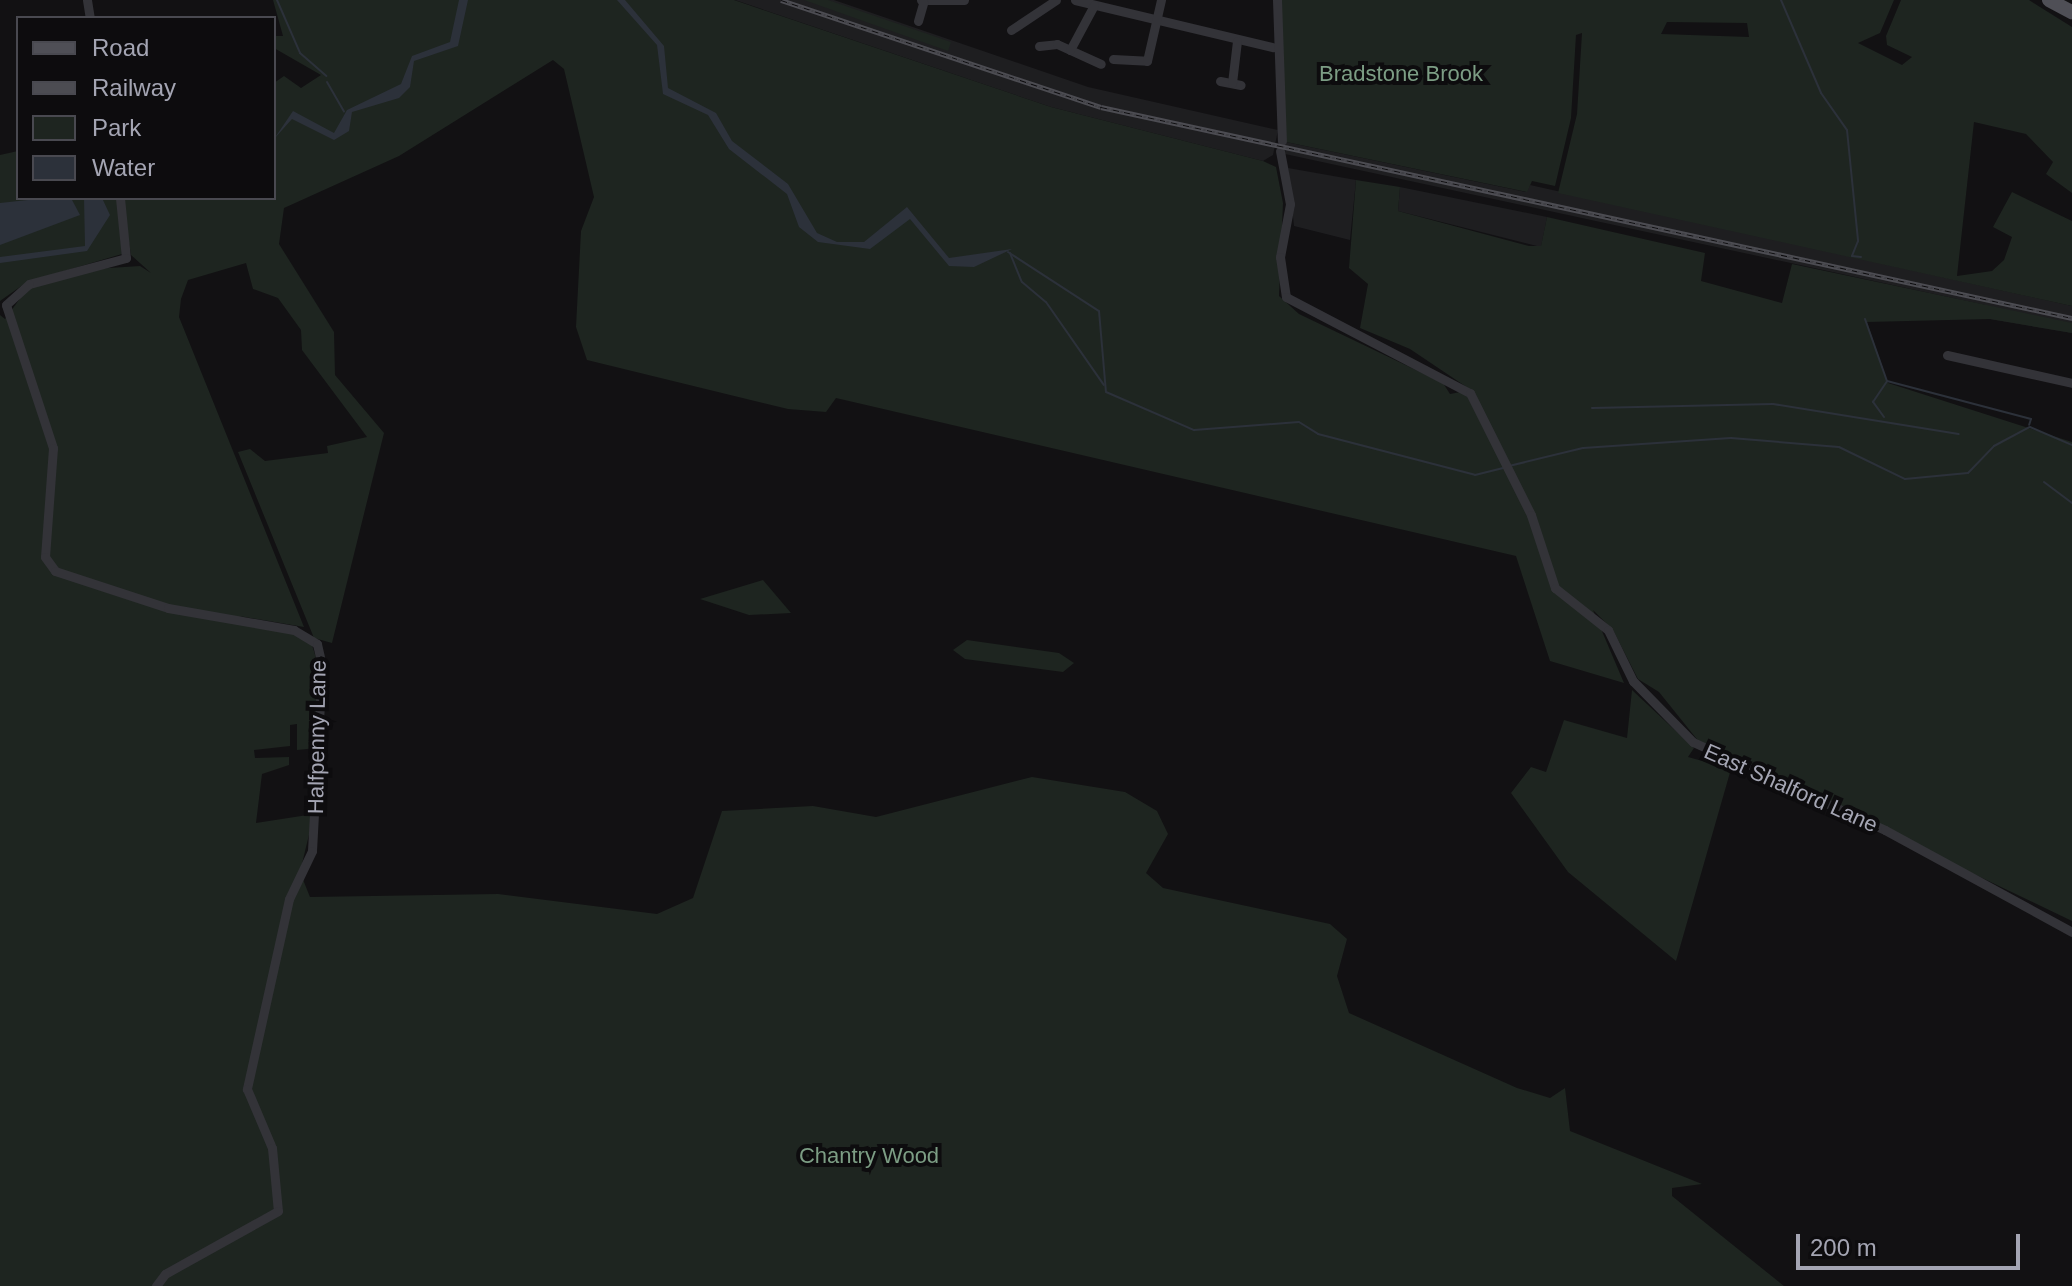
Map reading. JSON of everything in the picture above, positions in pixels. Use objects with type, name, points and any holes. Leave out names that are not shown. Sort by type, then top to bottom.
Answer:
[{"type":"main road","points":[[2049,0],[2072,12]]},
{"type":"street","points":[[918,21],[922,1],[964,0]]},
{"type":"street","points":[[1011,30],[1056,0]]},
{"type":"street","points":[[1075,0],[1237,41],[1273,47]]},
{"type":"street","points":[[1113,59],[1147,61],[1161,0]]},
{"type":"street","name":"East Shalford Lane","points":[[1277,0],[1273,47],[1285,97],[1281,146],[1290,204],[1280,257],[1286,297],[1466,388],[1511,472],[1555,588],[1608,630],[1633,681],[1693,742],[1885,830],[2072,932]]},
{"type":"street","points":[[1070,50],[1094,5]]},
{"type":"street","points":[[1220,81],[1236,84],[1237,41]]},
{"type":"street","points":[[1039,46],[1070,50],[1101,64]]},
{"type":"street","name":"Halfpenny Lane","points":[[121,207],[126,258],[29,284],[3,306],[53,448],[45,557],[55,571],[168,608],[294,630],[317,644],[322,666],[312,851],[289,899],[247,1089],[272,1148],[278,1211],[165,1274],[156,1286]]},
{"type":"street","points":[[1947,355],[2072,383]]},
{"type":"shaded area","points":[[735,0],[834,0],[1088,87],[1278,130],[1273,155],[1263,161],[1051,107]]},
{"type":"shaded area","points":[[1286,142],[1526,192],[1530,185],[2072,306],[2072,333],[1990,319],[1985,305],[1285,154]]},
{"type":"shaded area","points":[[1288,168],[1356,180],[1350,240],[1294,226]]},
{"type":"shaded area","points":[[1400,187],[1547,217],[1541,247],[1398,211]]},
{"type":"green space","name":"Chantry Wood","points":[[273,0],[734,0],[1051,107],[1263,161],[1276,167],[1283,203],[1279,296],[1299,314],[1443,383],[1450,394],[1471,390],[1410,349],[1360,328],[1368,284],[1349,268],[1356,180],[1400,187],[1398,211],[1529,246],[1541,246],[1547,217],[1705,253],[1701,281],[1782,303],[1792,264],[2072,323],[2072,333],[1990,319],[1867,322],[1888,383],[2072,442],[2072,921],[1700,743],[1659,692],[1638,679],[1613,630],[1593,610],[1624,683],[1550,661],[1516,556],[836,398],[826,412],[788,409],[587,360],[576,327],[581,231],[594,197],[564,69],[553,60],[399,156],[284,208],[279,244],[334,332],[335,375],[384,433],[332,643],[314,638],[238,452],[250,449],[265,461],[328,453],[327,446],[367,437],[302,350],[301,330],[278,298],[253,289],[246,263],[188,280],[181,299],[179,317],[304,627],[239,616],[294,634],[312,645],[317,661],[317,748],[297,750],[297,724],[290,725],[290,746],[254,750],[255,758],[289,757],[289,765],[262,774],[256,823],[314,814],[300,872],[310,897],[498,894],[657,914],[693,898],[722,811],[813,806],[876,817],[1032,777],[1125,792],[1157,811],[1168,834],[1146,873],[1163,888],[1330,924],[1347,939],[1337,976],[1349,1013],[1517,1088],[1550,1098],[1565,1088],[1570,1131],[1702,1184],[1672,1188],[1672,1196],[1784,1286],[0,1286],[0,315],[5,319],[27,289],[94,269],[140,266],[151,273],[131,255],[122,200],[276,200],[276,82],[284,76],[301,88],[321,75],[276,49],[276,36],[283,36]]},
{"type":"green space","points":[[804,0],[828,0],[951,42],[948,51]]},
{"type":"green space","name":"Bradstone Brook","points":[[1280,0],[1894,0],[1880,33],[1858,43],[1902,65],[1912,57],[1887,45],[1886,36],[1901,0],[2029,0],[2072,27],[2072,193],[2046,174],[2053,162],[2026,134],[1974,122],[1957,276],[1992,271],[2004,260],[2012,237],[1993,227],[2012,192],[2072,221],[2072,306],[1558,193],[1577,114],[1582,33],[1576,35],[1571,118],[1555,186],[1532,181],[1527,192],[1286,142]],"holes":[[[1667,22],[1747,23],[1749,37],[1661,34]]]},
{"type":"green space","points":[[16,151],[16,200],[117,200],[122,254],[27,282],[0,301],[0,155]]},
{"type":"green space","points":[[763,580],[791,613],[749,615],[700,599]]},
{"type":"green space","points":[[967,640],[1059,653],[1074,663],[1063,672],[965,659],[953,650]]},
{"type":"green space","points":[[1632,690],[1694,748],[1688,757],[1731,769],[1676,961],[1568,872],[1511,793],[1531,767],[1546,772],[1564,720],[1627,738]]},
{"type":"water","points":[[459,0],[468,0],[458,46],[414,61],[410,87],[399,98],[352,112],[349,131],[334,140],[292,119],[276,137],[293,111],[334,133],[347,110],[401,84],[412,56],[450,42]]},
{"type":"water","points":[[617,0],[625,0],[664,46],[668,88],[716,113],[732,141],[788,184],[817,233],[837,242],[864,242],[907,207],[949,258],[1012,249],[974,267],[949,266],[910,219],[870,249],[818,242],[799,227],[787,194],[729,149],[708,115],[663,94],[657,45]]},
{"type":"water","points":[[72,200],[80,215],[0,245],[0,203]]},
{"type":"water","points":[[84,200],[103,200],[110,215],[87,251],[0,263],[0,257],[85,246]]},
{"type":"waterway","points":[[277,0],[300,53],[326,76]]},
{"type":"waterway","points":[[1781,0],[1821,93],[1847,130],[1858,241],[1852,256],[1861,257]]},
{"type":"waterway","points":[[327,82],[344,112]]},
{"type":"waterway","points":[[1008,252],[1099,311],[1106,392],[1194,430],[1299,422],[1318,434],[1475,475],[1503,468]]},
{"type":"waterway","points":[[1010,253],[1022,282],[1046,302],[1104,385]]},
{"type":"waterway","points":[[1865,319],[1887,381],[2031,419],[2029,425]]},
{"type":"waterway","points":[[1884,417],[1873,402],[1887,381]]},
{"type":"waterway","points":[[1592,408],[1773,404],[1959,434]]},
{"type":"waterway","points":[[1509,466],[1583,448],[1731,438],[1839,447],[1905,479],[1968,473],[1994,446],[2029,427]]},
{"type":"waterway","points":[[2030,427],[2072,445]]},
{"type":"waterway","points":[[2044,482],[2072,503]]},
{"type":"railway","points":[[781,0],[1101,107],[2072,318]]}]
